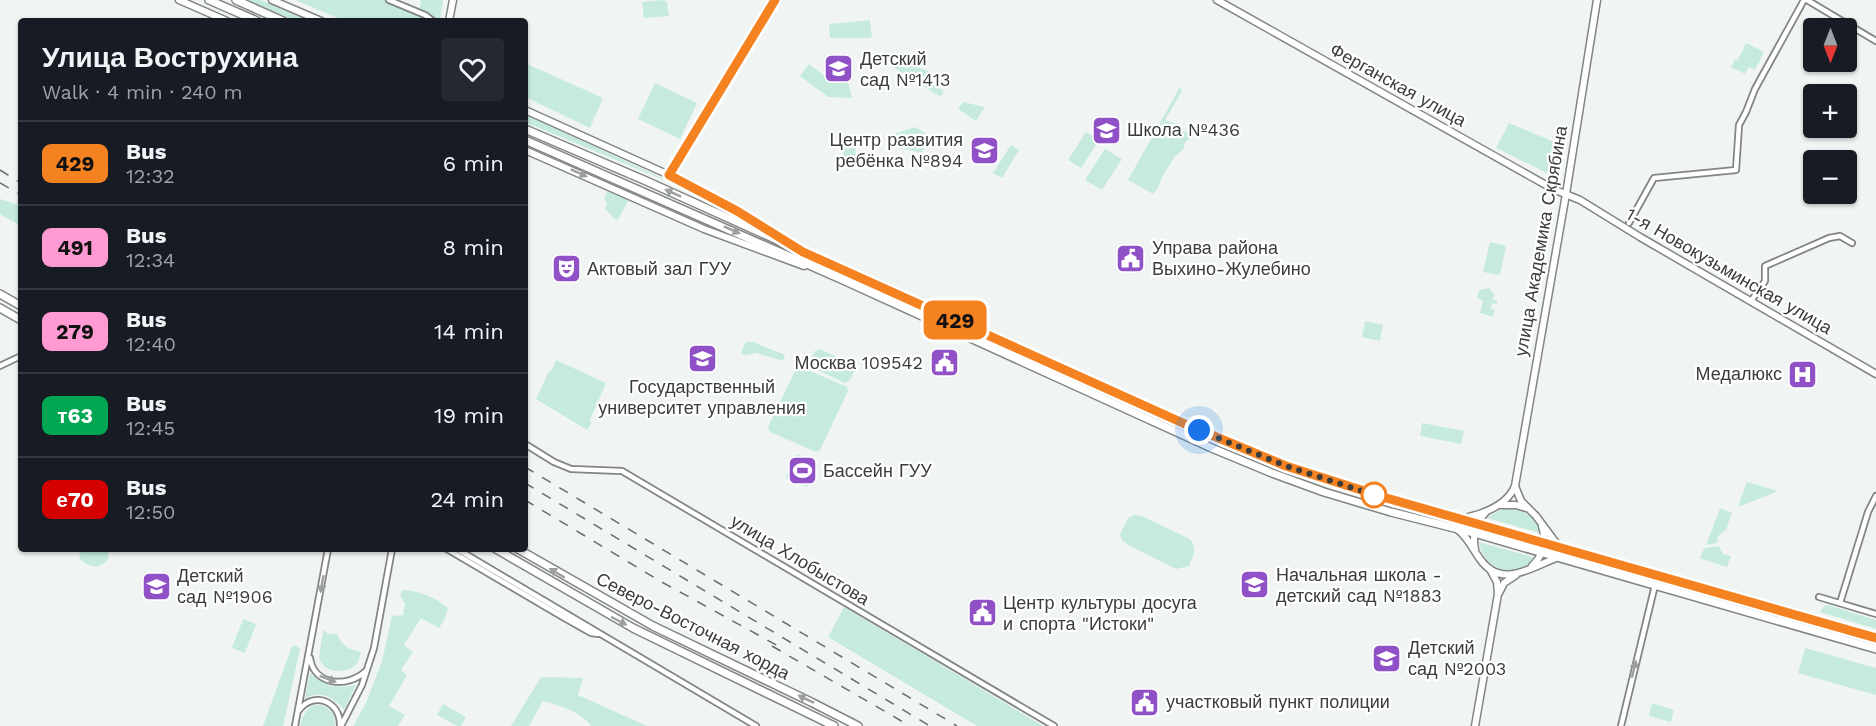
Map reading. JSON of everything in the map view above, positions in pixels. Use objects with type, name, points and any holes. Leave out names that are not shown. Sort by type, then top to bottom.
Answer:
[{"type":"main road","points":[[209,0],[250,18]]},
{"type":"main road","points":[[236,0],[276,18]]},
{"type":"main road","points":[[528,130],[644,180],[1185,424],[1286,466],[1346,486],[1876,638]]},
{"type":"main road","points":[[528,141],[1263,469],[1335,495],[1876,649]]},
{"type":"main road","points":[[0,294],[18,304]]},
{"type":"main road","points":[[0,308],[18,319]]},
{"type":"main road","name":"Северо-Восточная хорда","points":[[501,552],[633,628],[834,726]]},
{"type":"main road","name":"Северо-Восточная хорда","points":[[523,552],[653,626],[858,726]]},
{"type":"street","points":[[179,0],[219,18]]},
{"type":"street","points":[[272,0],[314,18]]},
{"type":"street","points":[[389,0],[429,18]]},
{"type":"street","points":[[450,18],[453,0]]},
{"type":"street","points":[[669,175],[775,0]]},
{"type":"street","name":"Ферганская улица","points":[[1217,0],[1566,195]]},
{"type":"street","name":"улица Академика Скрябина","points":[[1515,486],[1566,195],[1597,0]]},
{"type":"street","points":[[1629,223],[1654,178],[1736,170],[1739,125],[1755,89],[1806,0],[1876,41]]},
{"type":"street","points":[[528,111],[669,175],[737,211],[803,252]]},
{"type":"street","points":[[528,151],[704,229],[843,280]]},
{"type":"street","name":"1-я Новокузьминская улица","points":[[1566,195],[1580,200],[1876,374]]},
{"type":"street","points":[[1751,301],[1765,280],[1765,266],[1829,238],[1840,236],[1852,243]]},
{"type":"street","points":[[0,366],[18,357]]},
{"type":"street","name":"улица Хлобыстова","points":[[528,446],[562,466],[579,470],[622,471],[635,477],[1054,726]]},
{"type":"street","points":[[1460,519],[1475,516],[1497,506],[1508,498],[1515,486]]},
{"type":"street","points":[[1515,486],[1521,501],[1559,547]]},
{"type":"street","points":[[1840,603],[1868,512],[1876,496]]},
{"type":"street","points":[[1497,506],[1511,504],[1529,510]]},
{"type":"street","points":[[1477,554],[1474,533],[1477,524],[1488,510]]},
{"type":"street","points":[[1490,569],[1504,575],[1525,572],[1542,553],[1544,542],[1541,523]]},
{"type":"street","points":[[1457,529],[1467,538],[1497,582],[1498,594],[1474,726]]},
{"type":"street","points":[[295,726],[327,552]]},
{"type":"street","points":[[341,726],[368,668],[379,626],[391,552]]},
{"type":"street","points":[[452,552],[585,630],[603,636]]},
{"type":"street","points":[[462,552],[756,726]]},
{"type":"street","points":[[1498,594],[1504,583],[1556,558]]},
{"type":"street","points":[[1621,726],[1655,585]]},
{"type":"street","points":[[1819,597],[1876,614]]},
{"type":"street","points":[[310,643],[311,667],[322,678],[346,682],[360,677],[368,668]]},
{"type":"street","points":[[297,716],[305,704],[319,700],[334,706],[339,714],[341,726]]},
{"type":"green space","points":[[248,0],[261,0],[302,18],[288,18]]},
{"type":"green space","points":[[295,0],[387,0],[419,13],[421,0],[443,0],[440,18],[338,18]]},
{"type":"green space","points":[[663,0],[667,2],[669,16],[644,18],[642,2]]},
{"type":"green space","points":[[870,20],[872,38],[830,38],[829,24]]},
{"type":"green space","points":[[1746,43],[1764,52],[1755,70],[1749,67],[1745,74],[1731,67],[1735,59],[1738,60]]},
{"type":"green space","points":[[895,60],[929,71],[931,84],[944,91],[941,97],[891,66]]},
{"type":"green space","points":[[528,64],[603,98],[590,128],[528,98]]},
{"type":"green space","points":[[809,64],[833,82],[848,82],[852,98],[828,97],[800,76]]},
{"type":"green space","points":[[655,83],[697,103],[680,139],[638,119]]},
{"type":"green space","points":[[1180,87],[1182,91],[1165,120],[1179,125],[1178,130],[1192,133],[1191,138],[1185,142],[1183,150],[1176,155],[1153,194],[1128,180]]},
{"type":"green space","points":[[963,102],[985,107],[976,121],[958,109]]},
{"type":"green space","points":[[528,115],[683,188],[528,123]]},
{"type":"green space","points":[[1509,123],[1559,144],[1553,176],[1496,148]]},
{"type":"green space","points":[[915,127],[931,137],[921,153],[895,146],[894,134]]},
{"type":"green space","points":[[1086,132],[1099,140],[1081,168],[1068,160]]},
{"type":"green space","points":[[1011,145],[1019,150],[1002,178],[993,173]]},
{"type":"green space","points":[[855,147],[857,167],[845,168],[843,148]]},
{"type":"green space","points":[[1105,149],[1122,159],[1102,190],[1085,180]]},
{"type":"green space","points":[[608,190],[629,199],[618,220],[613,218],[605,208],[607,203],[604,198]]},
{"type":"green space","points":[[0,199],[18,205],[18,224],[0,214]]},
{"type":"green space","points":[[1490,242],[1506,246],[1500,275],[1483,272]]},
{"type":"green space","points":[[1489,288],[1494,294],[1493,300],[1497,301],[1497,304],[1492,303],[1491,309],[1495,310],[1493,317],[1480,313],[1483,301],[1477,297],[1479,290]]},
{"type":"green space","points":[[1365,321],[1383,325],[1380,341],[1362,337]]},
{"type":"green space","points":[[746,342],[753,342],[785,355],[783,361],[756,353],[745,355],[741,353]]},
{"type":"green space","points":[[820,349],[854,365],[855,370],[850,380],[845,383],[811,367],[810,362],[815,351]]},
{"type":"green space","points":[[556,360],[606,383],[587,430],[536,399]]},
{"type":"green space","points":[[801,367],[847,387],[848,391],[820,450],[816,452],[770,432],[768,427],[796,369]]},
{"type":"green space","points":[[1422,423],[1464,431],[1461,444],[1420,436]]},
{"type":"green space","name":"Бассейн ГУУ","points":[[797,454],[818,464],[807,487],[786,477]]},
{"type":"green space","points":[[1747,482],[1778,491],[1738,507]]},
{"type":"green space","points":[[1510,508],[1530,516],[1540,533],[1487,518],[1498,511]]},
{"type":"green space","points":[[1720,508],[1732,513],[1726,530],[1718,536],[1717,543],[1706,545]]},
{"type":"green space","points":[[1135,515],[1142,516],[1190,539],[1194,549],[1189,566],[1176,569],[1122,540],[1120,534],[1128,518]]},
{"type":"green space","points":[[1479,542],[1536,558],[1519,569],[1502,569],[1487,560]]},
{"type":"green space","points":[[1719,546],[1723,554],[1731,556],[1727,567],[1700,558],[1704,548]]},
{"type":"green space","points":[[79,552],[109,552],[108,559],[98,566],[91,566],[80,559]]},
{"type":"green space","points":[[402,590],[432,597],[448,608],[444,620],[439,628],[421,618],[404,645],[413,652],[401,670],[407,675],[389,706],[405,715],[398,726],[353,726],[366,703],[382,661],[392,615],[403,615],[405,604],[400,595]]},
{"type":"green space","points":[[1828,605],[1876,620],[1876,629],[1820,612],[1824,606]]},
{"type":"green space","points":[[844,607],[1043,726],[977,726],[828,637]]},
{"type":"green space","points":[[243,619],[256,624],[245,653],[232,648]]},
{"type":"green space","points":[[323,630],[328,634],[337,634],[346,647],[361,652],[356,665],[348,670],[340,671],[324,666],[319,658]]},
{"type":"green space","points":[[292,646],[300,649],[283,726],[263,726]]},
{"type":"green space","points":[[1805,648],[1876,668],[1876,695],[1798,673]]},
{"type":"green space","points":[[310,673],[332,686],[356,685],[344,710],[327,696],[316,695],[305,699]]},
{"type":"green space","points":[[541,677],[583,678],[578,695],[647,726],[591,726],[576,713],[543,701],[529,726],[511,726]]},
{"type":"green space","points":[[1652,703],[1674,710],[1671,722],[1649,716]]},
{"type":"green space","points":[[443,704],[466,717],[461,726],[437,715]]},
{"type":"green space","points":[[314,705],[330,710],[335,726],[300,726],[304,714]]},
{"type":"railway","points":[[0,170],[18,181]]},
{"type":"railway","points":[[0,183],[18,193]]},
{"type":"railway","points":[[528,469],[957,726]]},
{"type":"railway","points":[[528,485],[930,726]]},
{"type":"railway","points":[[528,502],[660,581],[780,647]]},
{"type":"railway","points":[[772,646],[910,726]]},
{"type":"bus line","name":"429","points":[[775,0],[669,175],[737,211],[803,252],[1212,436],[1286,466],[1328,481],[1876,638]]},
{"type":"place","name":"Детский сад №1413","points":[[839,69]]},
{"type":"place","name":"Школа №436","points":[[1106,130]]},
{"type":"place","name":"Центр развития ребёнка №894","points":[[984,150]]},
{"type":"place","name":"Управа района Выхино-Жулебино","points":[[1131,258]]},
{"type":"place","name":"Актовый зал ГУУ","points":[[566,269]]},
{"type":"place","name":"Государственный университет управления","points":[[702,358]]},
{"type":"place","name":"Москва 109542","points":[[944,363]]},
{"type":"place","name":"Медалюкс","points":[[1803,374]]},
{"type":"place","name":"Бассейн ГУУ","points":[[802,471]]},
{"type":"place","name":"Начальная школа - детский сад №1883","points":[[1255,585]]},
{"type":"place","name":"Детский сад №1906","points":[[156,586]]},
{"type":"place","name":"Центр культуры досуга и спорта \"Истоки\"","points":[[982,613]]},
{"type":"place","name":"Детский сад №2003","points":[[1387,658]]},
{"type":"place","name":"участковый пункт полиции","points":[[1145,702]]},
{"type":"route","points":[[1199,430],[1286,466],[1374,495]]}]
